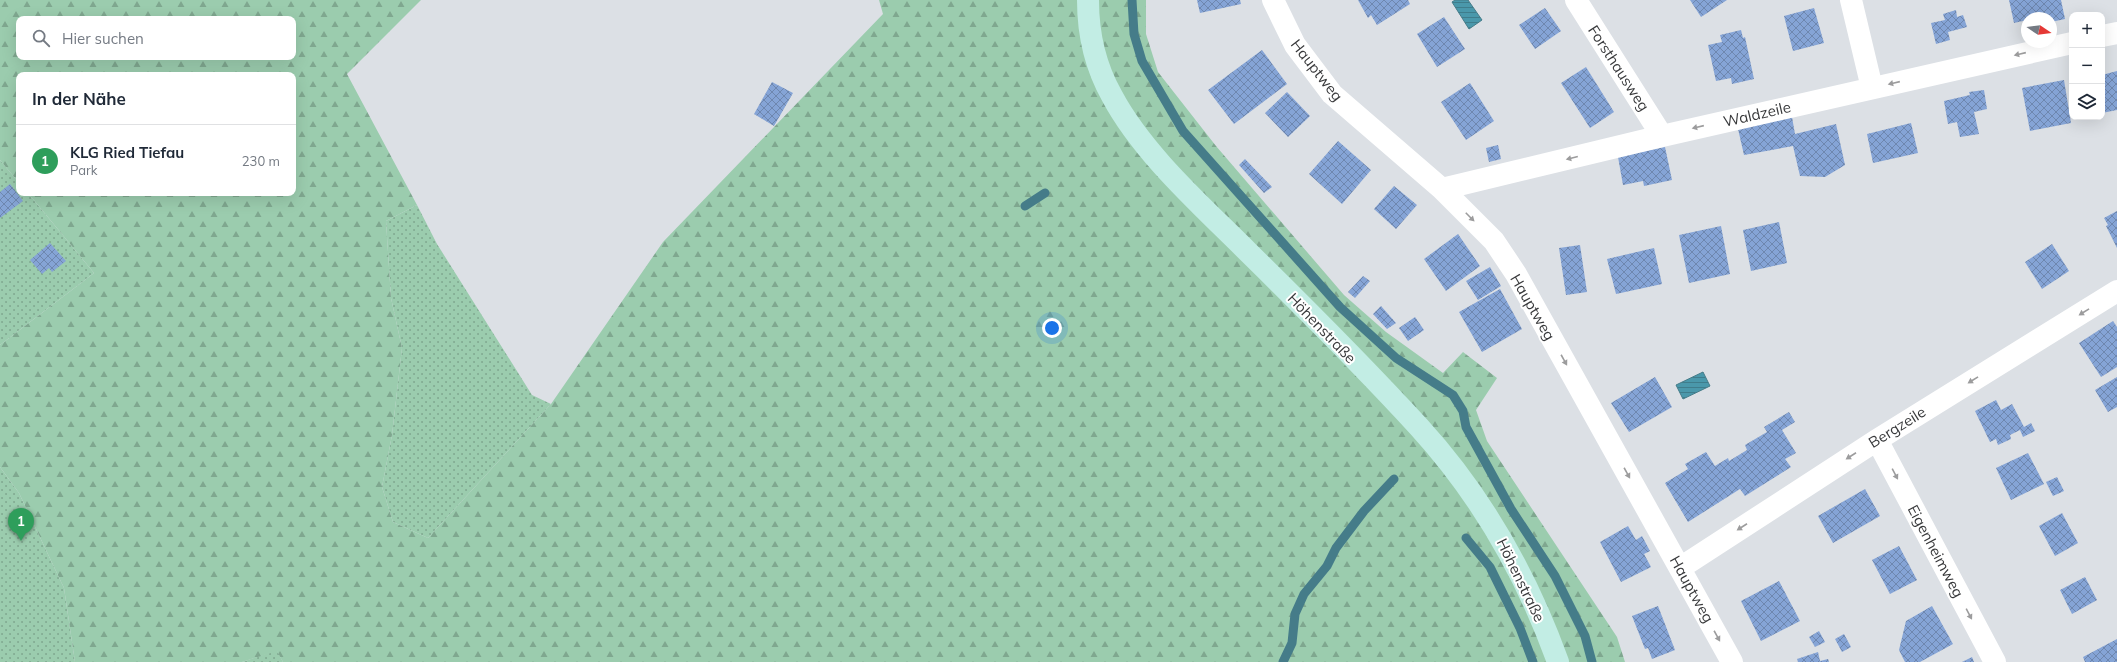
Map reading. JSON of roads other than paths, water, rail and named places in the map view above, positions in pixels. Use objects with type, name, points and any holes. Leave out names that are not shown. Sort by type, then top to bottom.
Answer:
[{"type":"street","name":"Höhenstraße","points":[[1088,0],[1090,36],[1098,65],[1106,85],[1125,119],[1147,147],[1202,207],[1420,429],[1488,517],[1536,605],[1558,662]]},
{"type":"street","name":"Hauptweg","points":[[1273,0],[1295,45],[1332,94],[1442,189],[1494,241],[1516,274],[1732,662]]},
{"type":"street","name":"Forsthausweg","points":[[1576,0],[1662,136]]},
{"type":"street","points":[[1851,0],[1872,88]]},
{"type":"street","points":[[2105,35],[2117,33]]},
{"type":"street","name":"Waldzeile","points":[[1442,189],[1662,136],[2069,44]]},
{"type":"street","name":"Bergzeile","points":[[1680,568],[1877,440],[2117,291]]},
{"type":"street","name":"Eigenheimweg","points":[[1877,440],[1995,662]]},
{"type":"water","points":[[1455,0],[1468,0],[1482,20],[1469,29],[1452,2]]},
{"type":"water","points":[[1703,372],[1710,386],[1683,399],[1676,385]]},
{"type":"waterway","points":[[1132,0],[1134,34],[1142,61],[1183,131],[1340,307],[1396,358],[1453,395],[1463,411],[1466,427],[1511,509],[1555,576],[1585,636],[1592,662]]},
{"type":"waterway","points":[[1025,206],[1045,193]]},
{"type":"waterway","points":[[1283,662],[1292,643],[1295,614],[1304,594],[1327,566],[1336,548],[1364,511],[1394,479]]},
{"type":"waterway","points":[[1466,538],[1490,567],[1520,628],[1533,662]]},
{"type":"place","name":"KLG Ried Tiefau","points":[[21,541]]}]
